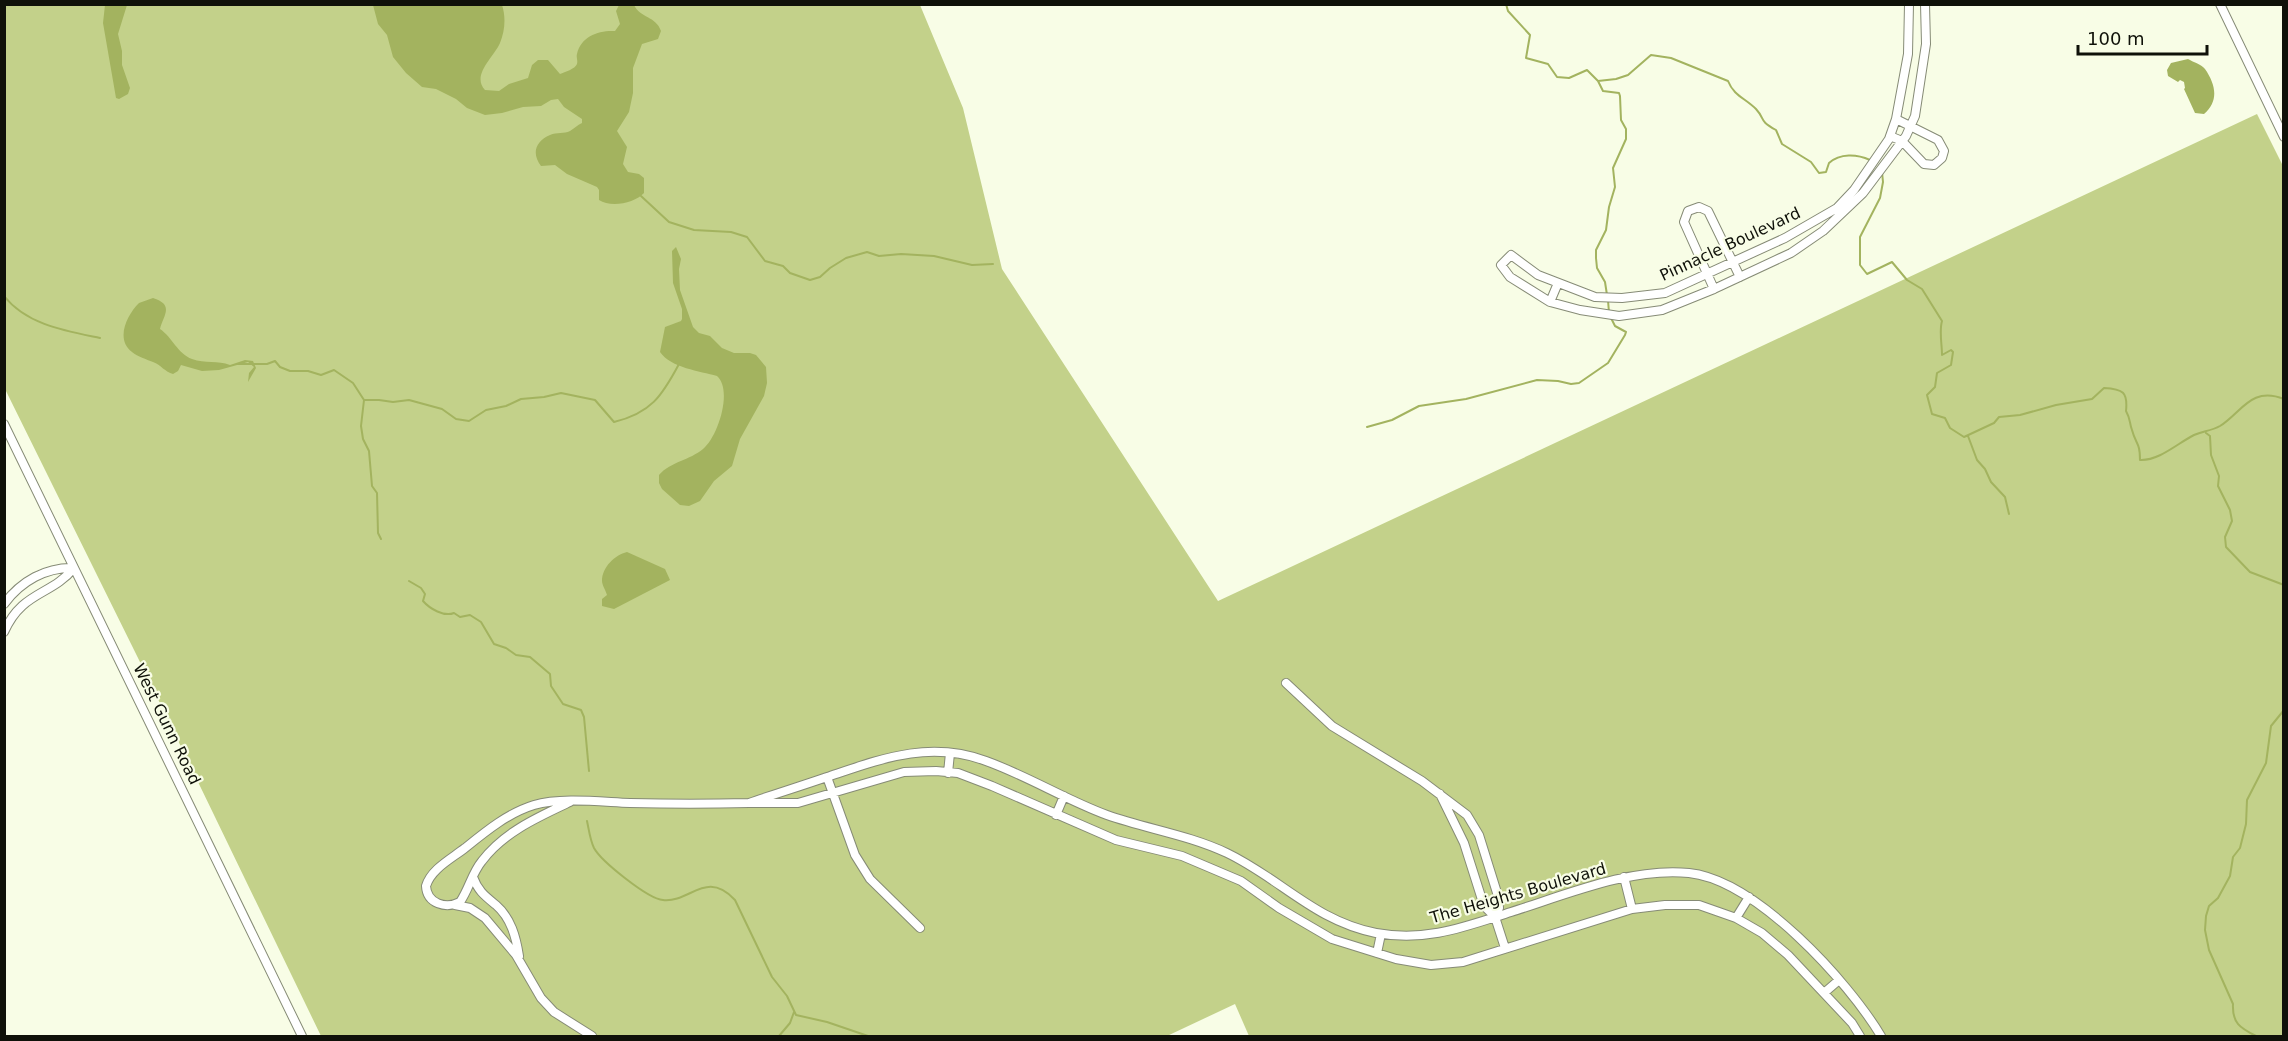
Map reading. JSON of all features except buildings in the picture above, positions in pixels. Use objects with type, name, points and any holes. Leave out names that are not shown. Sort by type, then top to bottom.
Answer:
[{"type":"street","name":"Pinnacle Boulevard","points":[[1909,4],[1908,54],[1896,119],[1881,153],[1854,196],[1837,208],[1808,226],[1665,293],[1623,298],[1595,297],[1538,275],[1511,255],[1501,265],[1510,277],[1550,302],[1580,310],[1619,316],[1662,310],[1714,289],[1791,253],[1824,231],[1888,160],[1911,125],[1915,116],[1926,44],[1925,4]]},
{"type":"street","points":[[2220,4],[2283,137]]},
{"type":"street","points":[[1910,23],[1925,23]]},
{"type":"street","points":[[1890,136],[1902,141],[1924,164],[1934,165],[1942,158],[1944,151],[1938,140],[1896,119]]},
{"type":"street","points":[[1714,289],[1684,222],[1688,211],[1699,207],[1708,211],[1740,277]]},
{"type":"street","points":[[1550,302],[1558,283]]},
{"type":"street","points":[[1647,295],[1652,311]]},
{"type":"street","name":"West Gunn Road","points":[[4,424],[302,1036]]},
{"type":"street","points":[[4,604],[36,575],[59,567],[74,568]]},
{"type":"street","points":[[4,632],[25,602],[65,579],[74,568]]},
{"type":"street","points":[[17,591],[25,602]]},
{"type":"street","points":[[1286,683],[1332,726],[1440,794],[1467,815],[1479,835],[1500,902],[1496,917],[1505,948]]},
{"type":"street","points":[[948,772],[950,753]]},
{"type":"street","name":"The Heights Boulevard","points":[[749,803],[897,754],[950,753],[986,761],[1106,814],[1190,838],[1229,854],[1337,922],[1401,937],[1429,935],[1459,929],[1624,878],[1653,873],[1690,873],[1722,882],[1749,897],[1781,923],[1826,966],[1868,1015],[1881,1036]]},
{"type":"street","name":"The Heights Boulevard","points":[[570,802],[521,827],[507,837],[481,861],[464,897],[454,904],[436,903],[429,896],[426,886],[433,873],[489,829],[514,813],[543,803],[592,801],[790,805],[904,772],[923,770],[948,772],[976,779],[1116,840],[1182,856],[1234,878],[1332,939],[1396,959],[1441,965],[1463,962],[1632,909],[1665,905],[1699,905],[1736,918],[1762,933],[1788,955],[1852,1023],[1860,1036]]},
{"type":"street","points":[[827,777],[855,855],[870,879],[920,928]]},
{"type":"street","points":[[1440,794],[1464,843],[1481,899],[1496,917]]},
{"type":"street","points":[[1056,815],[1064,796]]},
{"type":"street","points":[[1234,878],[1241,862]]},
{"type":"street","points":[[472,877],[480,892],[497,906],[511,925],[520,960],[534,989],[567,1022],[592,1036]]},
{"type":"street","points":[[1624,878],[1632,909]]},
{"type":"street","points":[[1736,918],[1749,897]]},
{"type":"street","points":[[454,904],[470,909],[486,918],[520,960]]},
{"type":"street","points":[[1377,954],[1381,934]]},
{"type":"street","points":[[1824,993],[1839,981]]},
{"type":"shaded area","points":[[5,5],[920,5],[963,108],[1002,269],[1218,601],[2257,114],[2284,168],[2283,1036],[1249,1036],[1235,1004],[1167,1036],[321,1036],[5,389]]},
{"type":"shaded area","points":[[105,5],[127,5],[118,34],[122,65],[130,88],[128,94],[119,99],[116,98],[103,23]]},
{"type":"shaded area","points":[[373,5],[502,5],[504,29],[502,38],[485,66],[481,78],[481,84],[485,90],[499,91],[509,84],[528,78],[532,65],[538,60],[548,60],[560,74],[572,69],[577,64],[577,54],[582,43],[597,33],[615,31],[620,24],[616,11],[619,5],[634,5],[640,12],[656,22],[661,31],[658,39],[642,44],[633,68],[633,93],[629,112],[617,131],[627,147],[623,164],[628,172],[639,174],[644,178],[644,193],[623,203],[610,204],[599,200],[597,187],[567,174],[555,165],[541,166],[536,157],[538,144],[553,134],[570,131],[582,123],[582,119],[564,107],[558,99],[541,106],[523,107],[485,115],[467,108],[456,99],[436,89],[422,87],[393,57],[387,35],[378,24]]},
{"type":"shaded area","points":[[2188,59],[2205,69],[2212,81],[2214,98],[2204,114],[2195,113],[2184,89],[2184,82],[2180,80],[2178,82],[2168,76],[2167,70],[2171,63]]},
{"type":"shaded area","points":[[676,247],[681,259],[680,290],[693,327],[699,333],[710,336],[722,348],[734,353],[756,355],[766,367],[767,383],[764,396],[740,439],[732,466],[714,481],[700,501],[689,506],[680,505],[662,489],[659,475],[669,467],[698,453],[709,443],[722,413],[724,392],[717,376],[678,365],[660,352],[665,327],[682,319],[682,309],[673,283],[672,251]]},
{"type":"shaded area","points":[[153,298],[166,307],[160,329],[187,357],[230,365],[245,360],[253,361],[256,368],[248,382],[249,373],[254,367],[248,362],[219,370],[202,371],[181,365],[173,374],[132,352],[124,341],[127,320],[139,303]]},
{"type":"shaded area","points":[[627,552],[665,569],[670,580],[614,609],[602,606],[602,599],[607,595],[602,583],[604,571],[614,559]]},
{"type":"waterway","points":[[1506,4],[1508,11],[1530,35],[1526,58],[1548,64],[1557,77],[1569,78],[1587,70],[1598,81],[1603,91],[1619,93],[1621,120],[1626,129],[1626,139],[1613,168],[1615,187],[1606,230],[1596,250],[1597,268],[1605,282],[1607,295]]},
{"type":"waterway","points":[[1598,81],[1628,75],[1651,55],[1671,58],[1728,81],[1737,94],[1756,109],[1764,122],[1776,130],[1782,144],[1811,162],[1819,173],[1826,172],[1829,163],[1838,157],[1854,156],[1870,160]]},
{"type":"waterway","points":[[1882,172],[1880,198],[1860,237],[1860,265],[1867,274],[1892,262],[1907,280],[1922,289],[1942,321],[1942,355],[1951,350],[1953,352],[1951,365],[1937,373],[1935,387],[1927,395],[1932,414],[1945,418],[1950,428],[1964,437],[1994,423],[1999,417],[2020,415],[2056,405],[2092,399],[2104,388],[2110,388],[2120,391],[2125,396],[2126,411],[2139,447],[2140,460],[2147,460],[2161,455],[2194,435],[2220,426],[2255,398],[2273,396],[2284,399]]},
{"type":"waterway","points":[[641,196],[669,222],[694,230],[731,232],[747,237],[765,261],[783,266],[790,273],[810,280],[820,277],[846,258],[867,252],[879,256],[901,254],[934,256],[972,265],[993,264]]},
{"type":"waterway","points":[[4,296],[13,306],[36,320],[61,329],[100,338]]},
{"type":"waterway","points":[[1608,300],[1609,313]]},
{"type":"waterway","points":[[1367,427],[1392,420],[1419,406],[1466,399],[1537,380],[1579,383],[1608,363],[1625,335],[1626,332],[1615,326],[1611,318]]},
{"type":"waterway","points":[[237,364],[267,364],[275,361],[280,367],[290,371],[308,371],[321,375],[334,370],[353,383],[364,400],[361,426],[363,439],[369,451],[372,486],[377,493],[378,533],[381,539]]},
{"type":"waterway","points":[[365,400],[393,402],[409,400],[442,409],[456,419],[469,421],[486,410],[506,406],[521,399],[561,393],[595,400],[614,422],[637,414],[654,402],[679,364]]},
{"type":"waterway","points":[[2206,433],[2210,436],[2211,455],[2219,476],[2218,486],[2230,510],[2232,521],[2225,537],[2226,547],[2250,572],[2284,585]]},
{"type":"waterway","points":[[1968,436],[1977,460],[1985,469],[1991,482],[2005,497],[2009,514]]},
{"type":"waterway","points":[[409,581],[421,588],[425,594],[423,601],[429,607],[446,614],[454,613],[460,617],[470,615],[481,622],[494,644],[516,655],[530,657],[550,674],[551,686],[563,704],[581,710],[584,717],[589,771]]},
{"type":"waterway","points":[[2256,1036],[2241,1027],[2234,1016],[2233,1004],[2209,950],[2205,930],[2206,916],[2209,906],[2218,898],[2230,876],[2233,857],[2240,848],[2246,824],[2247,800],[2266,763],[2271,726],[2284,710]]},
{"type":"waterway","points":[[587,821],[592,842],[598,854],[626,879],[656,898],[673,900],[707,887],[725,891],[735,900],[772,977],[787,996],[796,1015],[827,1022],[868,1036]]},
{"type":"waterway","points":[[779,1036],[790,1023],[794,1012]]}]
